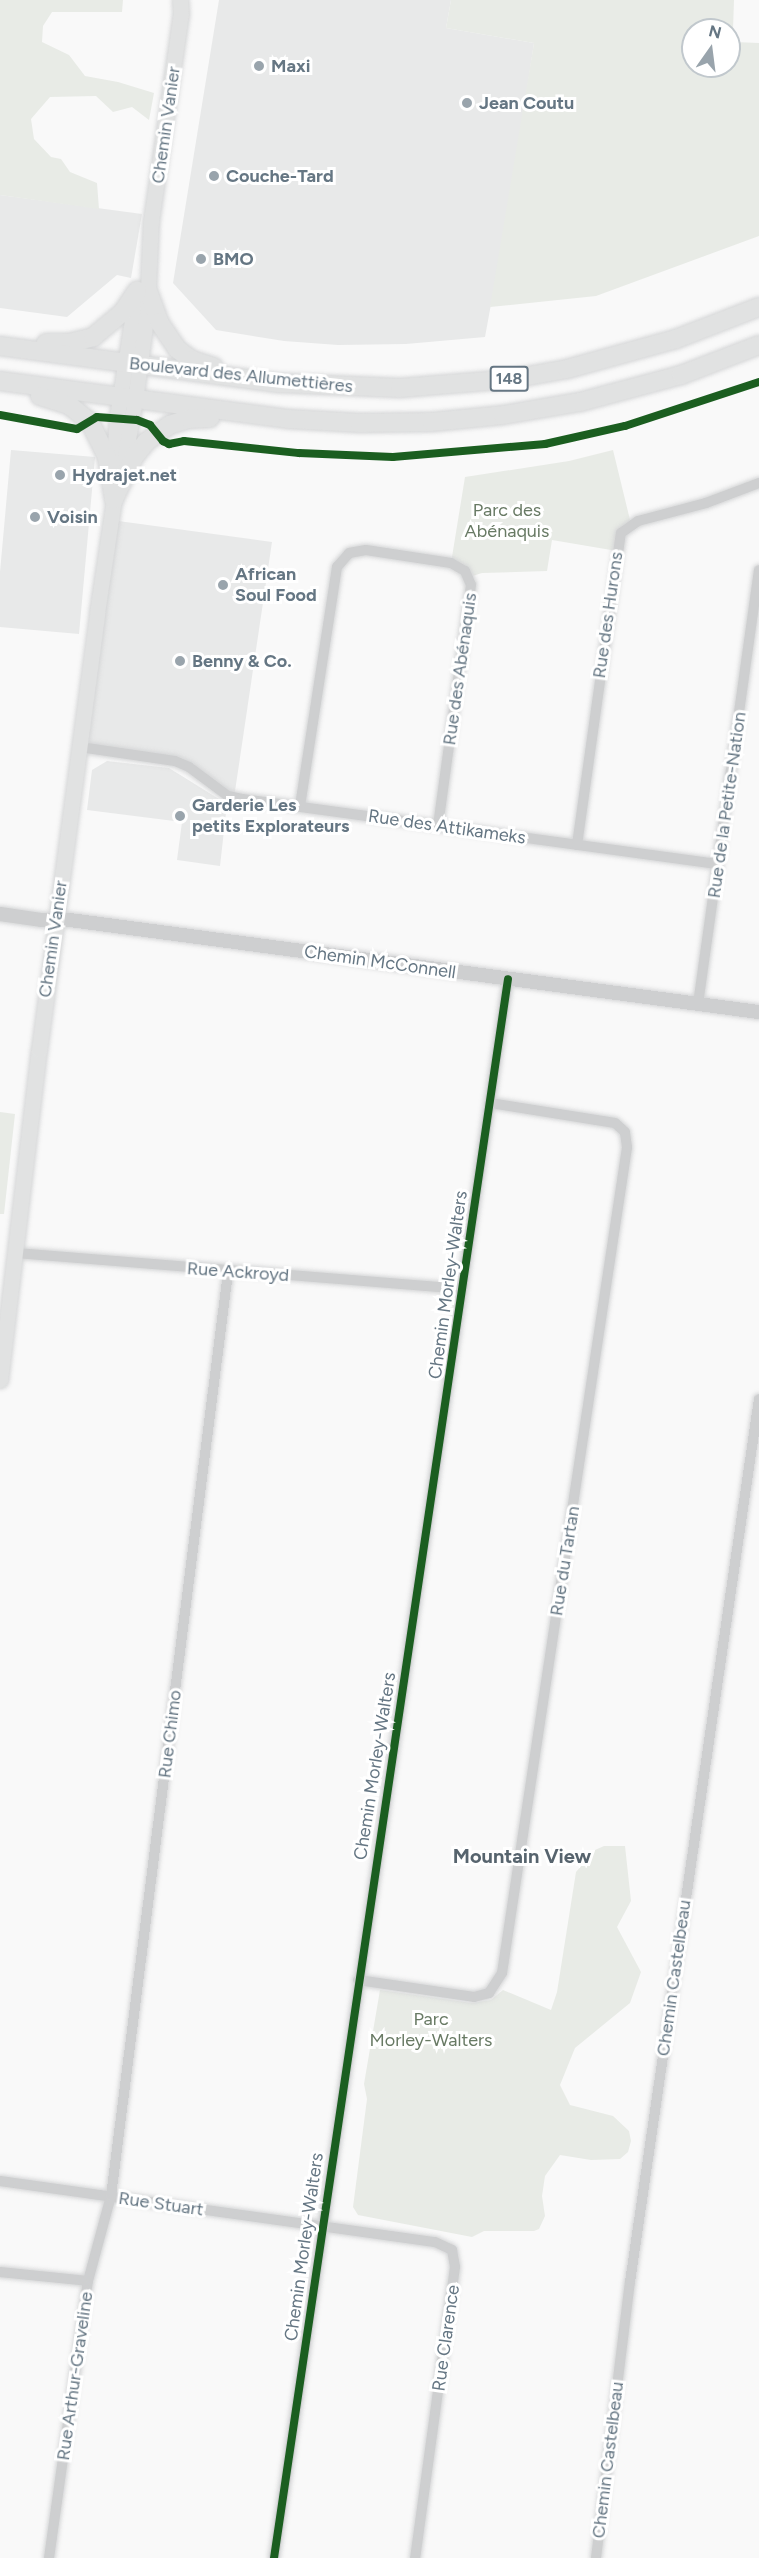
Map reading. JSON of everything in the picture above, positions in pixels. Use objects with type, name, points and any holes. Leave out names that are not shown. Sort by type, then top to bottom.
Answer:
[{"type":"highway","points":[[0,344],[68,343],[93,337],[122,313],[142,291],[177,349],[192,360],[250,380]]},
{"type":"highway","name":"Boulevard des Allumettières","points":[[0,344],[250,380],[311,386],[400,388],[512,379],[567,369],[633,352],[711,327],[759,307]]},
{"type":"highway","name":"Boulevard des Allumettières","points":[[0,381],[254,416],[325,422],[394,423],[503,415],[613,394],[681,375],[759,345]]},
{"type":"highway","points":[[0,386],[58,400],[85,416],[97,433],[107,457],[114,499]]},
{"type":"highway","points":[[114,499],[134,457],[146,442],[169,425],[189,419],[254,416]]},
{"type":"main road","name":"Chemin Vanier","points":[[0,1380],[56,920],[114,499],[125,456],[127,399],[183,5]]},
{"type":"street","name":"Rue des Hurons","points":[[577,845],[621,533],[638,521],[706,502],[759,483]]},
{"type":"street","name":"Rue des Abénaquis","points":[[300,806],[337,567],[349,553],[366,550],[451,563],[465,571],[471,585],[438,826]]},
{"type":"street","name":"Rue de la Petite-Nation","points":[[698,1004],[759,570]]},
{"type":"street","name":"Rue des Attikameks","points":[[80,747],[175,761],[228,796],[718,864]]},
{"type":"street","name":"Chemin McConnell","points":[[0,914],[759,1012]]},
{"type":"street","name":"Chemin Morley-Walters","points":[[274,2558],[508,979]]},
{"type":"street","name":"Rue du Tartan","points":[[358,1980],[474,1997],[489,1993],[500,1981],[625,1159],[627,1139],[621,1127],[615,1123],[490,1103]]},
{"type":"street","name":"Rue Ackroyd","points":[[15,1253],[228,1272],[462,1289]]},
{"type":"street","name":"Rue Chimo","points":[[111,2196],[228,1272]]},
{"type":"street","name":"Chemin Castelbeau","points":[[596,2558],[630,2282],[759,1399]]},
{"type":"street","name":"Rue Stuart","points":[[0,2181],[322,2227]]},
{"type":"street","name":"Rue Arthur-Graveline","points":[[49,2558],[88,2281],[111,2196]]},
{"type":"street","name":"Rue Clarence","points":[[322,2227],[441,2244],[452,2250],[455,2256],[415,2558]]},
{"type":"street","points":[[0,2272],[88,2281]]},
{"type":"shaded area","points":[[219,0],[451,0],[446,28],[534,43],[511,195],[485,337],[406,344],[338,345],[284,341],[216,330],[173,283]]},
{"type":"shaded area","points":[[0,195],[142,214],[131,278],[117,275],[67,317],[0,308]]},
{"type":"shaded area","points":[[11,450],[95,457],[79,634],[0,627],[0,572]]},
{"type":"shaded area","points":[[111,520],[272,542],[234,798],[189,767],[80,747]]},
{"type":"shaded area","name":"Garderie Les petits Explorateurs","points":[[107,761],[169,768],[227,804],[220,866],[177,860],[182,822],[87,810],[92,770]]},
{"type":"green space","points":[[0,0],[123,0],[122,12],[52,12],[43,26],[42,42],[69,55],[85,76],[118,82],[154,93],[149,120],[132,107],[113,112],[96,96],[50,97],[31,119],[34,139],[51,157],[61,159],[70,172],[97,183],[99,209],[0,195]]},
{"type":"green space","points":[[451,0],[734,0],[733,18],[681,18],[681,78],[741,78],[741,42],[759,43],[759,236],[596,296],[490,307],[534,43],[446,28]]},
{"type":"green space","name":"Parc des Abénaquis","points":[[613,450],[631,524],[617,551],[552,540],[547,571],[482,573],[469,577],[451,563],[465,477],[569,461]]},
{"type":"green space","points":[[0,1112],[15,1114],[4,1214],[0,1214]]},
{"type":"green space","name":"Parc Morley-Walters","points":[[604,1846],[625,1846],[631,1901],[617,1927],[641,1972],[630,2003],[575,2048],[560,2085],[570,2105],[613,2116],[629,2131],[631,2141],[628,2152],[620,2159],[591,2160],[560,2155],[545,2176],[542,2196],[545,2216],[539,2229],[534,2231],[484,2231],[472,2237],[358,2215],[353,2207],[367,2099],[364,2084],[380,1990],[472,2003],[491,2000],[503,1990],[551,2010],[557,1992],[576,1872],[595,1850]]},
{"type":"cycle path","points":[[0,415],[77,429],[97,417],[137,420],[150,425],[163,441],[169,444],[184,441],[299,453],[393,457],[545,444],[625,426],[759,382]]},
{"type":"cycle path","points":[[274,2558],[508,979]]},
{"type":"place","name":"Maxi","points":[[259,66]]},
{"type":"place","name":"Jean Coutu","points":[[467,103]]},
{"type":"place","name":"Couche-Tard","points":[[214,176]]},
{"type":"place","name":"BMO","points":[[201,259]]},
{"type":"place","name":"Hydrajet.net","points":[[60,475]]},
{"type":"place","name":"Voisin","points":[[35,517]]},
{"type":"place","name":"African Soul Food","points":[[223,585]]},
{"type":"place","name":"Benny & Co.","points":[[180,661]]},
{"type":"place","name":"Garderie Les petits Explorateurs","points":[[180,816]]},
{"type":"district","name":"Mountain View","points":[[522,1856]]}]
